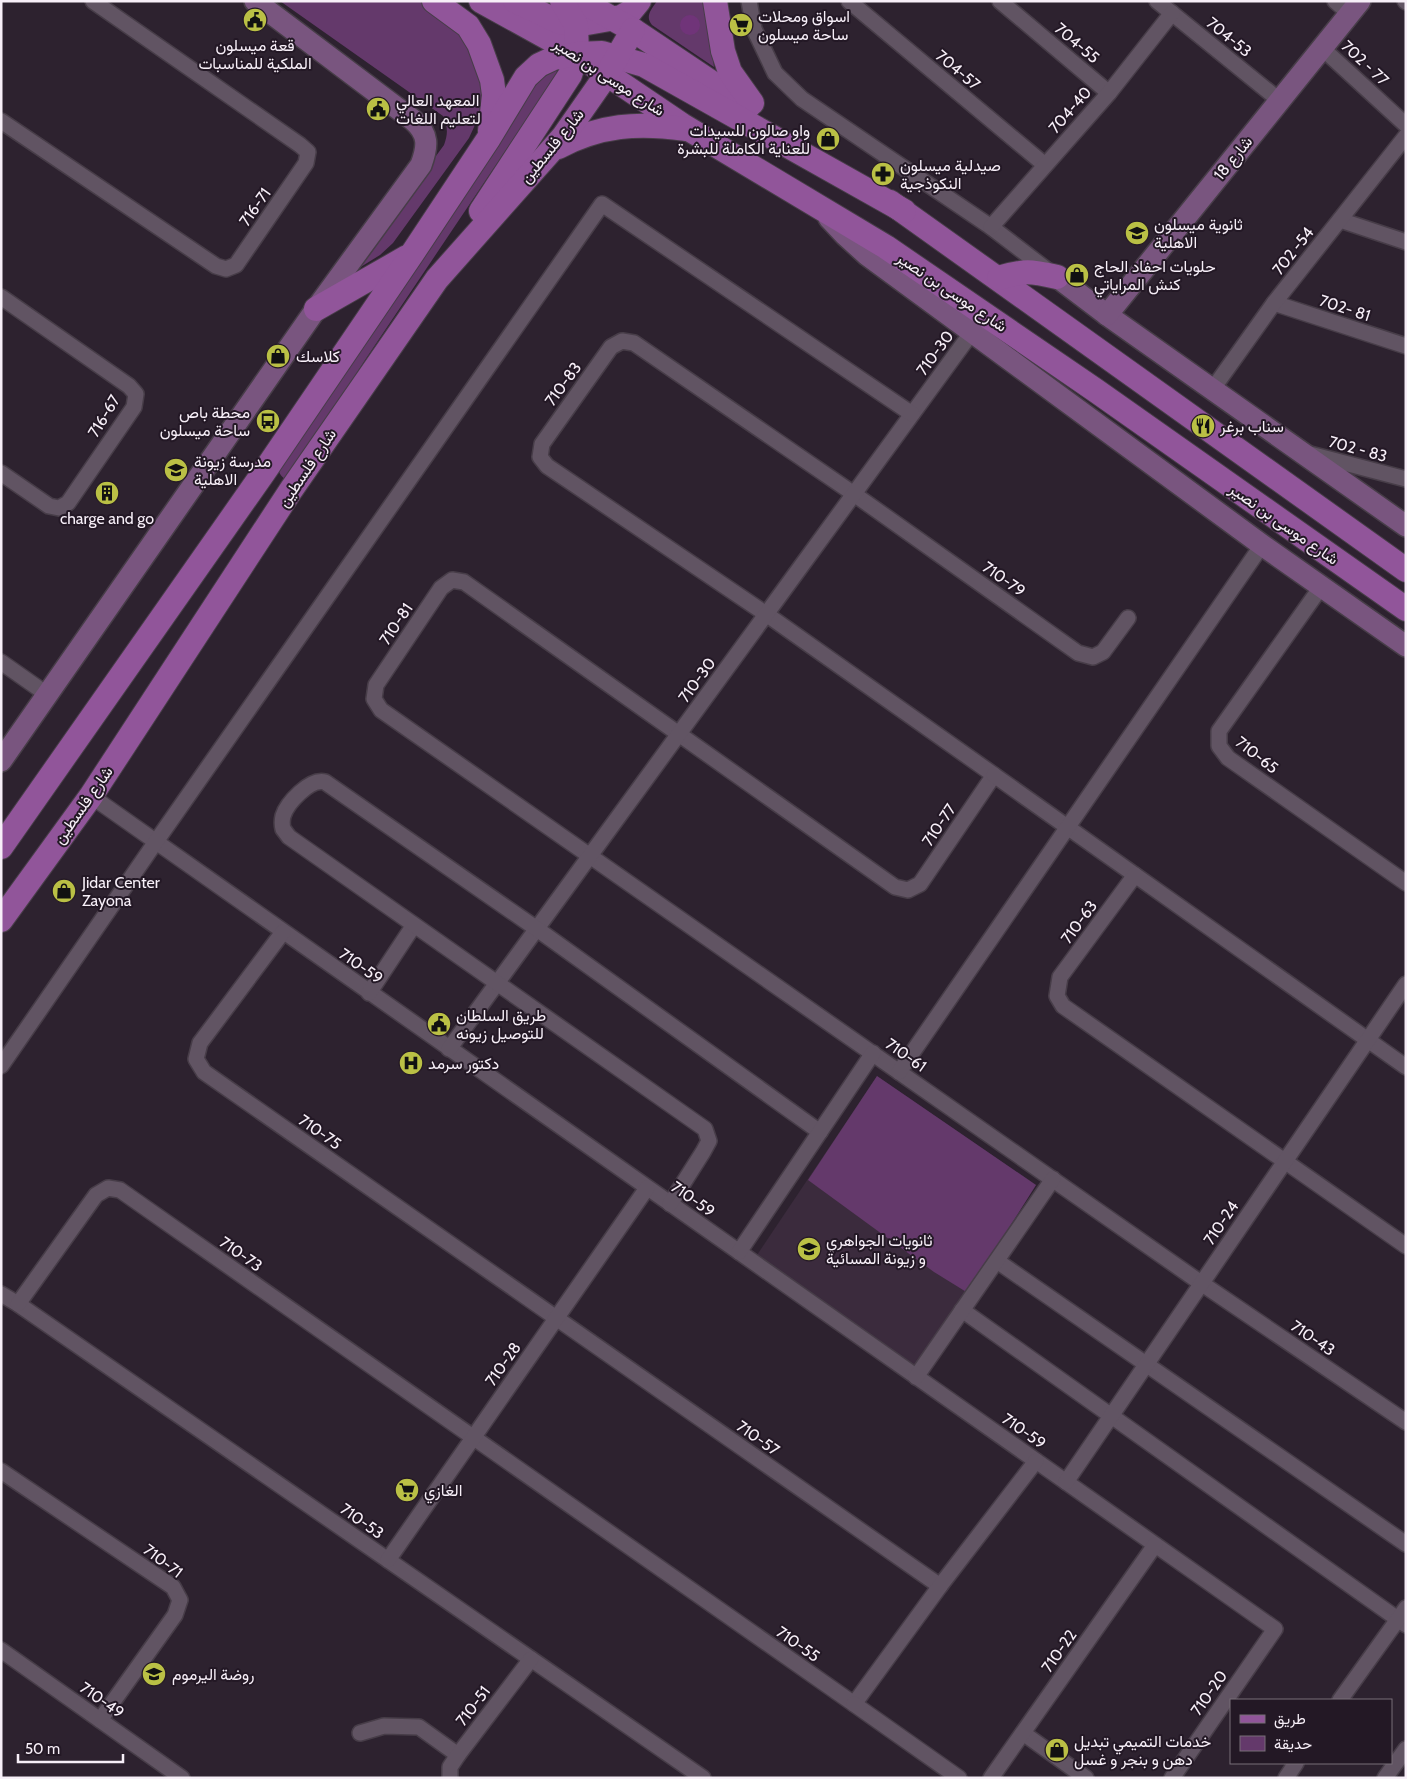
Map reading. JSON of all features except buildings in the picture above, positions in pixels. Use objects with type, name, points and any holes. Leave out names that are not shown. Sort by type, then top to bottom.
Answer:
[{"type":"main road","points":[[434,1],[468,26],[475,35],[487,64],[494,96],[489,138]]},
{"type":"main road","name":"شارع موسى بن نصير","points":[[481,1],[577,54],[612,65],[690,130],[886,248],[1095,390],[1406,609]]},
{"type":"main road","points":[[515,1],[559,22],[576,25],[623,24],[621,17],[630,12],[638,1]]},
{"type":"main road","points":[[437,279],[570,75],[577,54],[576,25],[562,1]]},
{"type":"main road","name":"شارع موسى بن نصير","points":[[581,1],[623,24],[904,211],[1406,570]]},
{"type":"main road","points":[[715,1],[723,51],[730,72],[737,84],[764,118]]},
{"type":"main road","name":"شارع فلسطين","points":[[1,920],[91,796],[291,490],[437,279],[563,136],[612,65],[623,24]]},
{"type":"main road","name":"شارع فلسطين","points":[[1,847],[264,472],[489,138],[526,77],[540,65],[554,58],[577,54]]},
{"type":"main road","points":[[612,65],[644,65],[904,211]]},
{"type":"main road","points":[[552,150],[576,137],[619,126],[651,125],[690,130]]},
{"type":"main road","points":[[316,309],[412,254]]},
{"type":"main road","points":[[999,278],[1022,272],[1057,277]]},
{"type":"main road","points":[[264,472],[291,490]]},
{"type":"street","name":"716-71","points":[[1,121],[216,266],[226,269],[236,265],[306,163],[308,152],[93,1]]},
{"type":"street","points":[[1,761],[316,309],[420,165],[427,150],[425,135],[420,126],[255,1]]},
{"type":"street","points":[[623,24],[644,1]]},
{"type":"street","points":[[749,1],[754,29],[776,73],[802,99],[991,227],[1107,315],[1406,526]]},
{"type":"street","name":"704-57","points":[[848,1],[1045,165]]},
{"type":"street","name":"704-55","points":[[1000,1],[1109,92]]},
{"type":"street","name":"704-53","points":[[1157,1],[1280,100]]},
{"type":"street","name":"شارع 18","points":[[1107,315],[1322,48],[1348,5]]},
{"type":"street","name":"704-40","points":[[991,227],[1109,92],[1172,13]]},
{"type":"street","name":"702 - 77","points":[[1322,48],[1406,125]]},
{"type":"street","name":"702 -54","points":[[1212,390],[1274,303],[1406,136]]},
{"type":"street","points":[[1,1066],[155,842],[602,204],[912,414]]},
{"type":"street","points":[[818,207],[867,255],[1262,545],[1406,646]]},
{"type":"street","points":[[1340,220],[1406,242]]},
{"type":"street","name":"716-67","points":[[1,297],[129,386],[136,394],[134,407],[68,503],[59,508],[49,506],[1,473]]},
{"type":"street","name":"702- 81","points":[[1274,303],[1406,346]]},
{"type":"street","name":"710-30","points":[[449,1049],[972,332]]},
{"type":"street","name":"710-83","points":[[766,614],[547,466],[540,457],[542,444],[611,347],[622,341],[634,343],[854,494]]},
{"type":"street","name":"702 - 83","points":[[1301,452],[1406,479]]},
{"type":"street","name":"710-79","points":[[854,494],[1078,653],[1093,657],[1103,652],[1128,618]]},
{"type":"street","points":[[899,1072],[1262,545]]},
{"type":"street","name":"710-81","points":[[590,856],[382,710],[374,699],[376,685],[441,588],[452,580],[464,582],[678,735]]},
{"type":"street","name":"710-65","points":[[1320,587],[1219,731],[1219,746],[1228,758],[1406,883]]},
{"type":"street","points":[[766,614],[1406,1067]]},
{"type":"street","points":[[1,662],[48,695]]},
{"type":"street","name":"710-77","points":[[678,735],[895,887],[908,890],[920,884],[994,775]]},
{"type":"street","points":[[670,1204],[703,1152],[708,1141],[705,1129],[289,837],[283,829],[283,816],[289,805],[301,792],[316,782],[326,782],[537,929],[820,1132]]},
{"type":"street","name":"710-59","points":[[91,796],[1275,1629]]},
{"type":"street","name":"710-61","points":[[590,856],[1201,1283]]},
{"type":"street","name":"710-63","points":[[1135,875],[1060,977],[1057,996],[1064,1006],[1285,1160]]},
{"type":"street","points":[[369,993],[414,925]]},
{"type":"street","name":"710-75","points":[[283,932],[200,1043],[196,1059],[204,1072],[556,1318]]},
{"type":"street","name":"710-24","points":[[1066,1482],[1406,984]]},
{"type":"street","points":[[738,1252],[873,1053]]},
{"type":"street","points":[[1285,1160],[1406,1246]]},
{"type":"street","points":[[916,1377],[1052,1179]]},
{"type":"street","name":"710-73","points":[[18,1304],[96,1195],[108,1188],[120,1190],[472,1438]]},
{"type":"street","name":"710-28","points":[[388,1560],[647,1188]]},
{"type":"street","points":[[996,1261],[1406,1544]]},
{"type":"street","name":"710-43","points":[[1201,1283],[1406,1422]]},
{"type":"street","name":"710-53","points":[[1,1294],[703,1778]]},
{"type":"street","points":[[962,1310],[1403,1617],[1341,1699]]},
{"type":"street","name":"710-57","points":[[556,1318],[940,1586]]},
{"type":"street","name":"710-55","points":[[472,1438],[959,1778]]},
{"type":"street","points":[[854,1704],[940,1586],[1036,1461]]},
{"type":"street","name":"710-71","points":[[1,1471],[173,1587],[180,1600],[176,1615],[100,1720]]},
{"type":"street","name":"710-22","points":[[991,1778],[1156,1545]]},
{"type":"street","name":"710-20","points":[[1172,1778],[1275,1629]]},
{"type":"street","name":"710-49","points":[[1,1650],[182,1778]]},
{"type":"street","name":"710-51","points":[[450,1778],[450,1767],[458,1755],[531,1659]]},
{"type":"street","points":[[360,1733],[384,1726],[419,1727],[458,1755]]},
{"type":"street","points":[[1023,1733],[1086,1778]]},
{"type":"street","points":[[1385,1778],[1406,1749]]},
{"type":"street","points":[[1286,1778],[1295,1764]]},
{"type":"shaded area","points":[[686,15],[694,15],[700,21],[700,29],[694,35],[686,35],[680,29],[680,21]]},
{"type":"shaded area","points":[[877,1076],[1036,1185],[919,1372],[751,1264]]},
{"type":"green space","points":[[280,1],[421,1],[461,34],[473,58],[479,76],[482,95],[480,114],[469,138],[393,243],[380,255],[359,268],[361,259],[444,145],[447,127],[443,116]]},
{"type":"green space","points":[[657,1],[706,1],[714,67],[652,25],[649,16]]},
{"type":"green space","points":[[556,69],[555,77],[365,360],[288,481],[286,480],[281,475],[278,466],[494,153],[526,95],[544,77]]},
{"type":"green space","points":[[877,1076],[1036,1185],[968,1293],[934,1272],[808,1180]]},
{"type":"place","name":"قعة ميسلون الملكية للمناسبات","points":[[255,20]]},
{"type":"place","name":"اسواق ومحلات ساحة ميسلون","points":[[741,25]]},
{"type":"place","name":"المعهد العالي لتعليم اللغات","points":[[378,109]]},
{"type":"place","name":"واو صالون للسيدات للعناية الكاملة للبشرة","points":[[828,139]]},
{"type":"place","name":"صيدلية ميسلون النكوذجية","points":[[883,174]]},
{"type":"place","name":"ثانوية ميسلون الاهلية","points":[[1137,233]]},
{"type":"place","name":"حلويات احفاد الحاج كنش المراياتي","points":[[1077,275]]},
{"type":"place","name":"كلاسك","points":[[278,356]]},
{"type":"place","name":"محطة باص ساحة ميسلون","points":[[268,421]]},
{"type":"place","name":"سناب برغر","points":[[1203,426]]},
{"type":"place","name":"مدرسة زيونة الاهلية","points":[[176,470]]},
{"type":"place","name":"charge and go","points":[[107,493]]},
{"type":"place","name":"Jidar Center Zayona","points":[[64,891]]},
{"type":"place","name":"طريق السلطان للتوصيل زيونه","points":[[439,1024]]},
{"type":"place","name":"دكتور سرمد","points":[[411,1063]]},
{"type":"place","name":"ثانويات الجواهري و زيونة المسائية","points":[[809,1249]]},
{"type":"place","name":"الغازي","points":[[407,1490]]},
{"type":"place","name":"روضة اليرموم","points":[[154,1674]]},
{"type":"place","name":"خدمات التميمي تبديل دهن و بنجر و غسل","points":[[1057,1750]]}]
